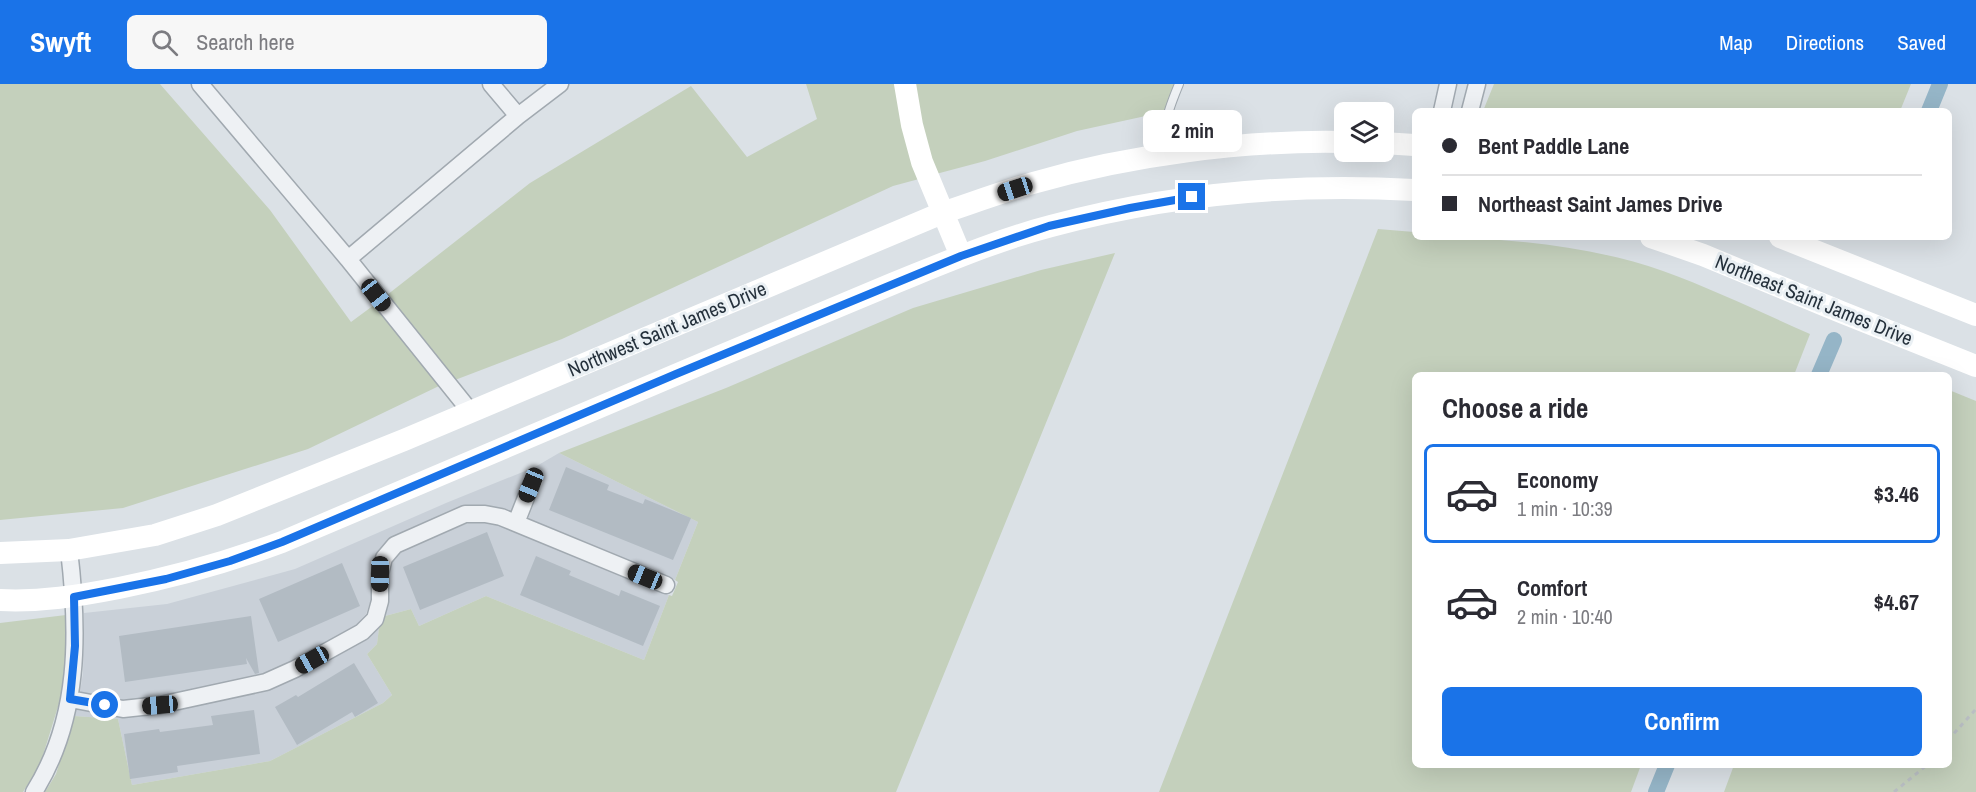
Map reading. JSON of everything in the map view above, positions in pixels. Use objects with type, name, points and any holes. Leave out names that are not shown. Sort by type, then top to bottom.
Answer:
[{"type":"main road","points":[[905,84],[912,125],[922,162],[961,256]]},
{"type":"main road","name":"Northwest Saint James Drive","points":[[0,553],[69,550],[155,535],[217,515],[942,213],[1034,183],[1126,161],[1256,145],[1334,142]]},
{"type":"main road","points":[[1394,144],[1412,145]]},
{"type":"main road","points":[[0,600],[49,600],[74,597],[166,579],[230,561],[282,542],[676,374],[961,256],[1049,226],[1192,197],[1305,187],[1412,190]]},
{"type":"main road","name":"Northeast Saint James Drive","points":[[1660,240],[1703,255],[1976,366]]},
{"type":"main road","points":[[1788,240],[1976,315]]},
{"type":"street","points":[[200,84],[348,259],[470,411]]},
{"type":"street","points":[[491,84],[518,116]]},
{"type":"street","points":[[348,259],[518,116],[560,84]]},
{"type":"street","points":[[1443,108],[1448,84]]},
{"type":"street","points":[[1471,108],[1477,84]]},
{"type":"street","points":[[516,523],[531,485]]},
{"type":"street","points":[[70,699],[123,709],[160,705],[266,682],[295,669],[362,632],[375,619],[380,601],[380,574],[384,558],[395,544],[465,514],[485,514],[516,523],[666,585]]},
{"type":"street","points":[[34,792],[48,769],[70,699],[74,663],[74,597],[69,550]]},
{"type":"lane","points":[[1166,156],[1164,127],[1168,110],[1179,84]]},
{"type":"path","points":[[1952,736],[1976,709]]},
{"type":"path","points":[[1894,792],[1923,768]]},
{"type":"shaded area","points":[[559,453],[698,522],[675,580],[528,519],[543,481],[526,474],[511,512],[486,505],[460,507],[388,539],[375,555],[371,573],[371,600],[366,614],[356,625],[290,662],[263,674],[158,697],[123,700],[80,692],[83,673],[84,613],[167,604],[295,569],[535,467]]},
{"type":"shaded area","points":[[484,522],[499,525],[669,595],[644,660],[486,596],[419,626],[411,609],[385,616],[389,602],[389,576],[393,562],[402,551],[468,523]]},
{"type":"shaded area","points":[[379,628],[377,644],[367,654],[392,695],[383,703],[270,761],[132,785],[118,719],[74,716],[76,709],[122,717],[162,713],[269,690],[300,676],[367,639]]},
{"type":"green space","points":[[0,84],[160,84],[270,210],[351,322],[374,305],[439,386],[308,449],[123,508],[0,520]]},
{"type":"green space","points":[[806,84],[896,84],[919,179],[893,186],[562,339],[455,380],[387,295],[530,183],[691,86],[747,157],[817,119]]},
{"type":"green space","points":[[914,84],[1183,84],[1173,110],[1077,131],[985,161],[936,174],[930,160]]},
{"type":"green space","points":[[1494,84],[1911,84],[1901,108],[1484,108]]},
{"type":"green space","points":[[1378,229],[1412,232],[1412,240],[1508,241],[1603,254],[1682,278],[1810,334],[1795,372],[1412,372],[1412,768],[1640,768],[1631,792],[1159,792]]},
{"type":"green space","points":[[1115,253],[896,792],[45,792],[56,774],[74,716],[118,719],[132,785],[270,761],[383,703],[392,695],[367,654],[377,644],[379,628],[385,616],[411,609],[419,626],[486,596],[644,660],[669,595],[672,596],[678,582],[675,580],[698,522],[559,453],[726,388],[913,308],[1041,270]]},
{"type":"green space","points":[[1952,391],[1976,401],[1976,792],[1724,792],[1733,768],[1952,768]]},
{"type":"green space","points":[[66,615],[65,670],[61,697],[40,765],[23,792],[0,792],[0,623]]},
{"type":"building","points":[[566,467],[609,485],[607,490],[643,504],[645,499],[691,518],[673,560],[549,510]]},
{"type":"building","points":[[487,532],[504,576],[420,610],[403,567]]},
{"type":"building","points":[[536,556],[571,571],[569,575],[619,596],[621,590],[660,606],[643,646],[520,595]]},
{"type":"building","points":[[342,563],[360,606],[278,642],[259,599]]},
{"type":"building","points":[[251,616],[259,673],[255,674],[246,658],[247,664],[125,682],[119,636]]},
{"type":"building","points":[[354,663],[378,703],[355,717],[352,712],[297,745],[275,707],[296,695],[298,697]]},
{"type":"building","points":[[254,710],[260,754],[177,766],[178,772],[130,779],[124,734],[213,725],[211,716]]},
{"type":"waterway","points":[[1930,108],[1940,84]]},
{"type":"waterway","points":[[1820,372],[1834,340]]},
{"type":"waterway","points":[[1656,792],[1666,768]]},
{"type":"route","points":[[105,705],[70,699],[74,672],[74,597],[166,579],[230,561],[282,542],[676,374],[961,256],[1049,226],[1192,197]]}]
